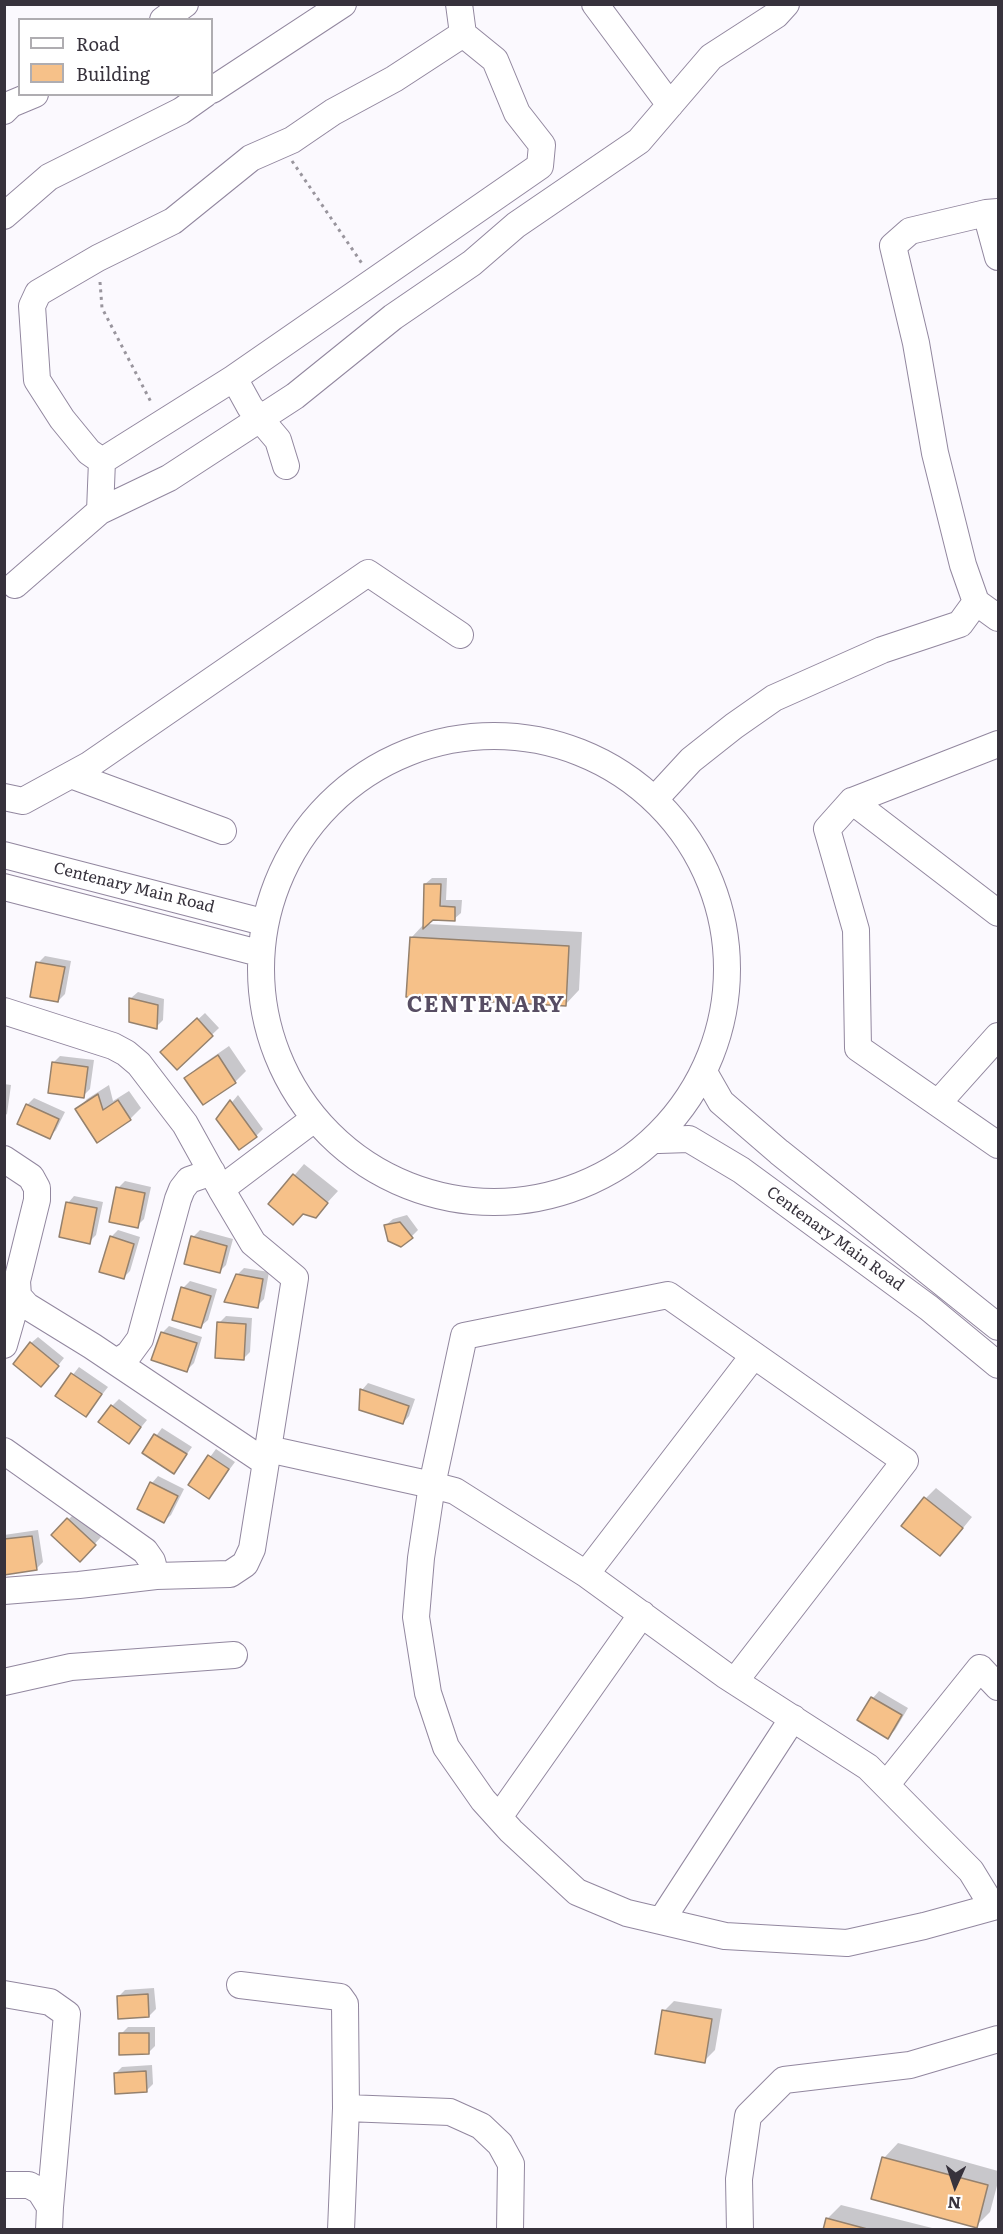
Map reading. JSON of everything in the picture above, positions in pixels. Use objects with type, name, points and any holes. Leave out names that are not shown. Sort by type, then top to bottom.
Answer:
[{"type":"street","points":[[166,18],[185,4]]},
{"type":"street","points":[[213,89],[343,4]]},
{"type":"street","points":[[102,461],[234,378],[540,166],[542,145],[517,113],[495,60],[463,34],[459,4]]},
{"type":"street","points":[[595,4],[670,105]]},
{"type":"street","points":[[8,584],[100,512],[169,478],[295,396],[393,317],[472,263],[516,225],[639,141],[711,57],[776,15],[786,4]]},
{"type":"street","points":[[102,461],[89,452],[62,419],[37,380],[32,306],[38,293],[98,258],[173,221],[251,158],[292,140],[333,112],[394,79],[463,34]]},
{"type":"street","points":[[4,111],[31,96]]},
{"type":"street","points":[[4,216],[49,177],[181,111],[202,96]]},
{"type":"street","points":[[999,257],[992,212],[910,231],[893,246],[916,343],[934,453],[963,565],[999,618]]},
{"type":"street","points":[[234,378],[250,407],[278,440],[286,466]]},
{"type":"street","points":[[100,512],[102,461]]},
{"type":"street","points":[[4,797],[23,801],[89,765],[368,573],[460,635]]},
{"type":"street","points":[[655,799],[691,760],[774,698],[882,650],[960,624],[987,598]]},
{"type":"street","name":"Centenary Main Road","points":[[505,735],[560,745],[610,766],[655,799],[690,841],[715,890],[728,944],[727,999],[705,1074],[659,1140],[587,1183],[529,1200],[469,1201],[411,1187],[358,1160],[314,1119],[281,1069],[263,1013],[259,953],[263,922],[281,870],[310,823],[349,784],[397,756],[449,739],[505,735]]},
{"type":"street","points":[[999,744],[852,801],[827,829],[856,930],[858,1048],[999,1145]]},
{"type":"street","points":[[71,775],[223,831]]},
{"type":"street","points":[[852,801],[999,913]]},
{"type":"street","name":"Centenary Main Road","points":[[4,855],[263,922]]},
{"type":"street","name":"Centenary Main Road","points":[[4,887],[259,953]]},
{"type":"street","points":[[4,1011],[113,1046],[139,1064],[185,1124],[253,1243],[295,1278],[252,1549],[245,1564],[230,1574],[156,1576],[4,1591]]},
{"type":"street","points":[[938,1103],[999,1036]]},
{"type":"street","name":"Centenary Main Road","points":[[705,1074],[721,1102],[779,1152],[999,1327]]},
{"type":"street","points":[[117,1362],[129,1354],[140,1339],[182,1188],[189,1180],[216,1181],[314,1119]]},
{"type":"street","name":"Centenary Main Road","points":[[659,1140],[689,1139],[741,1170],[929,1308],[999,1365]]},
{"type":"street","points":[[4,1159],[31,1177],[37,1188],[37,1200],[17,1281],[18,1296],[4,1345]]},
{"type":"street","points":[[18,1296],[27,1306],[267,1455],[432,1485],[455,1491],[586,1574],[735,1681],[868,1767],[971,1871],[991,1887],[993,1908],[847,1943],[725,1936],[627,1913],[577,1892],[535,1855],[483,1800],[446,1747],[428,1694],[416,1617],[421,1558],[432,1485],[464,1336],[668,1295],[905,1461],[735,1681]]},
{"type":"street","points":[[586,1574],[754,1355]]},
{"type":"street","points":[[4,1451],[145,1551],[152,1561],[156,1576]]},
{"type":"street","points":[[499,1817],[642,1614]]},
{"type":"street","points":[[4,1682],[71,1667],[234,1655]]},
{"type":"street","points":[[885,1785],[980,1668],[999,1687]]},
{"type":"street","points":[[661,1921],[793,1718]]},
{"type":"street","points":[[240,1984],[340,1996],[345,2004],[346,2108],[342,2229]]},
{"type":"street","points":[[4,1994],[50,2002],[68,2014],[49,2218]]},
{"type":"street","points":[[740,2229],[739,2179],[748,2116],[784,2079],[910,2065],[999,2039]]},
{"type":"street","points":[[346,2108],[450,2112],[481,2126],[500,2144],[511,2164],[510,2229]]},
{"type":"street","points":[[4,2185],[29,2185],[40,2191],[49,2218]]},
{"type":"path","points":[[280,145],[341,230],[373,281]]},
{"type":"path","points":[[98,258],[102,308],[163,424]]},
{"type":"building","points":[[424,884],[441,884],[440,906],[455,907],[455,921],[433,920],[423,929]]},
{"type":"building","points":[[410,937],[569,946],[566,1006],[406,997]]},
{"type":"building","points":[[36,962],[65,967],[58,1002],[30,997]]},
{"type":"building","points":[[129,998],[158,1005],[157,1029],[129,1022]]},
{"type":"building","points":[[197,1018],[213,1036],[177,1070],[160,1052]]},
{"type":"building","points":[[218,1055],[236,1083],[203,1105],[184,1078]]},
{"type":"building","points":[[52,1062],[88,1067],[84,1098],[48,1093]]},
{"type":"building","points":[[98,1094],[103,1110],[118,1100],[131,1120],[97,1143],[75,1109]]},
{"type":"building","points":[[230,1100],[257,1137],[239,1150],[216,1119]]},
{"type":"building","points":[[26,1104],[59,1119],[50,1139],[17,1124]]},
{"type":"building","points":[[293,1174],[328,1203],[316,1218],[303,1214],[293,1225],[268,1204]]},
{"type":"building","points":[[116,1187],[145,1193],[138,1228],[109,1222]]},
{"type":"building","points":[[66,1202],[97,1208],[90,1244],[59,1237]]},
{"type":"building","points":[[400,1222],[413,1238],[401,1247],[388,1241],[384,1225]]},
{"type":"building","points":[[110,1236],[134,1244],[124,1279],[99,1272]]},
{"type":"building","points":[[191,1236],[227,1246],[220,1273],[184,1264]]},
{"type":"building","points":[[236,1274],[263,1279],[258,1308],[224,1302]]},
{"type":"building","points":[[181,1287],[211,1296],[201,1328],[172,1320]]},
{"type":"building","points":[[217,1322],[246,1324],[244,1360],[215,1358]]},
{"type":"building","points":[[161,1332],[197,1343],[187,1372],[151,1360]]},
{"type":"building","points":[[30,1342],[59,1366],[41,1387],[13,1364]]},
{"type":"building","points":[[71,1373],[102,1394],[86,1417],[55,1396]]},
{"type":"building","points":[[360,1389],[409,1406],[403,1424],[359,1410]]},
{"type":"building","points":[[111,1405],[141,1427],[129,1444],[98,1422]]},
{"type":"building","points":[[154,1434],[187,1454],[174,1474],[142,1453]]},
{"type":"building","points":[[208,1455],[229,1469],[209,1499],[188,1485]]},
{"type":"building","points":[[150,1482],[178,1496],[164,1523],[137,1509]]},
{"type":"building","points":[[924,1497],[963,1528],[940,1556],[901,1526]]},
{"type":"building","points":[[67,1518],[96,1545],[80,1562],[51,1535]]},
{"type":"building","points":[[32,1536],[37,1570],[4,1575],[4,1539]]},
{"type":"building","points":[[871,1697],[902,1715],[888,1739],[857,1720]]},
{"type":"building","points":[[148,1994],[149,2017],[118,2019],[117,1996]]},
{"type":"building","points":[[662,2010],[712,2019],[705,2063],[655,2054]]},
{"type":"building","points":[[119,2033],[149,2033],[149,2054],[119,2055]]},
{"type":"building","points":[[146,2071],[147,2092],[115,2094],[114,2073]]},
{"type":"building","points":[[882,2157],[988,2185],[977,2228],[871,2199]]},
{"type":"building","points":[[826,2218],[871,2230],[823,2230]]},
{"type":"district","name":"CENTENARY","points":[[486,1006]]}]
